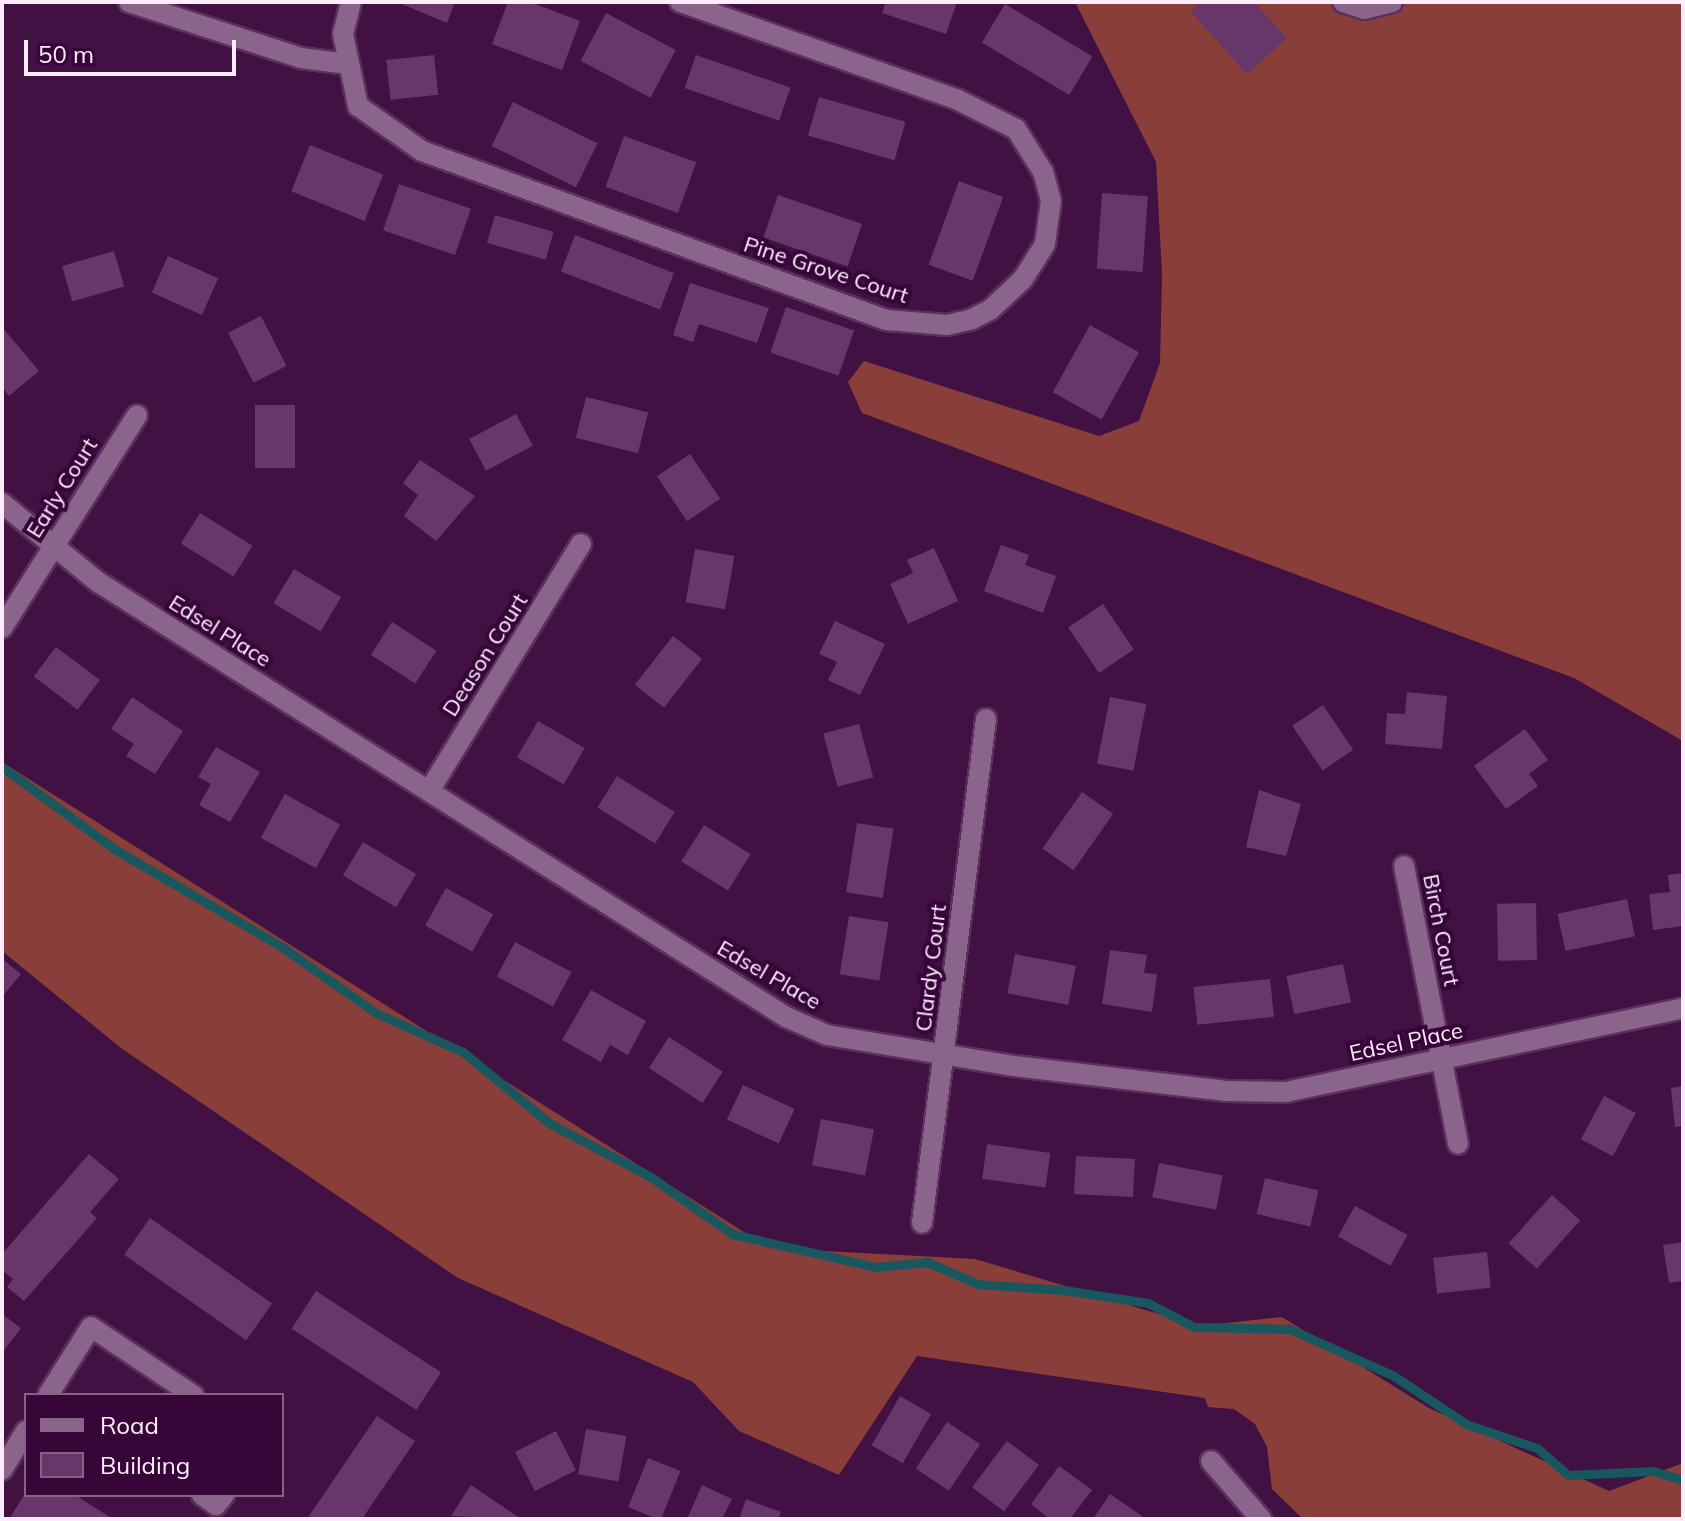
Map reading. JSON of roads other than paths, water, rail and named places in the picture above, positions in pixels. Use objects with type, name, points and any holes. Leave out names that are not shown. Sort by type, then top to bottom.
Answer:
[{"type":"street","points":[[129,2],[301,58],[348,64]]},
{"type":"street","name":"Pine Grove Court","points":[[351,2],[343,34],[358,106],[422,151],[887,320],[947,325],[972,319],[1023,279],[1045,244],[1051,201],[1043,172],[1016,129],[956,99],[680,2]]},
{"type":"street","points":[[1343,2],[1364,9],[1392,2]]},
{"type":"street","name":"Early Court","points":[[2,628],[137,415]]},
{"type":"street","name":"Edsel Place","points":[[2,503],[52,549],[786,1017],[827,1035],[944,1056],[1227,1091],[1286,1092],[1683,1008]]},
{"type":"street","name":"Deason Court","points":[[429,791],[581,544]]},
{"type":"street","name":"Clardy Court","points":[[922,1223],[986,719]]},
{"type":"street","name":"Birch Court","points":[[1404,866],[1458,1144]]},
{"type":"street","points":[[56,1392],[91,1327],[190,1393]]},
{"type":"street","points":[[2,1470],[24,1434]]},
{"type":"street","points":[[1211,1461],[1261,1519]]},
{"type":"street","points":[[205,1497],[216,1505],[222,1497]]},
{"type":"waterway","points":[[2,767],[116,850],[282,947],[376,1013],[463,1052],[549,1123],[651,1177],[732,1234],[876,1267],[927,1262],[978,1284],[1064,1290],[1148,1303],[1194,1327],[1290,1329],[1394,1376],[1466,1424],[1537,1448],[1568,1475],[1653,1471],[1683,1480]]}]
